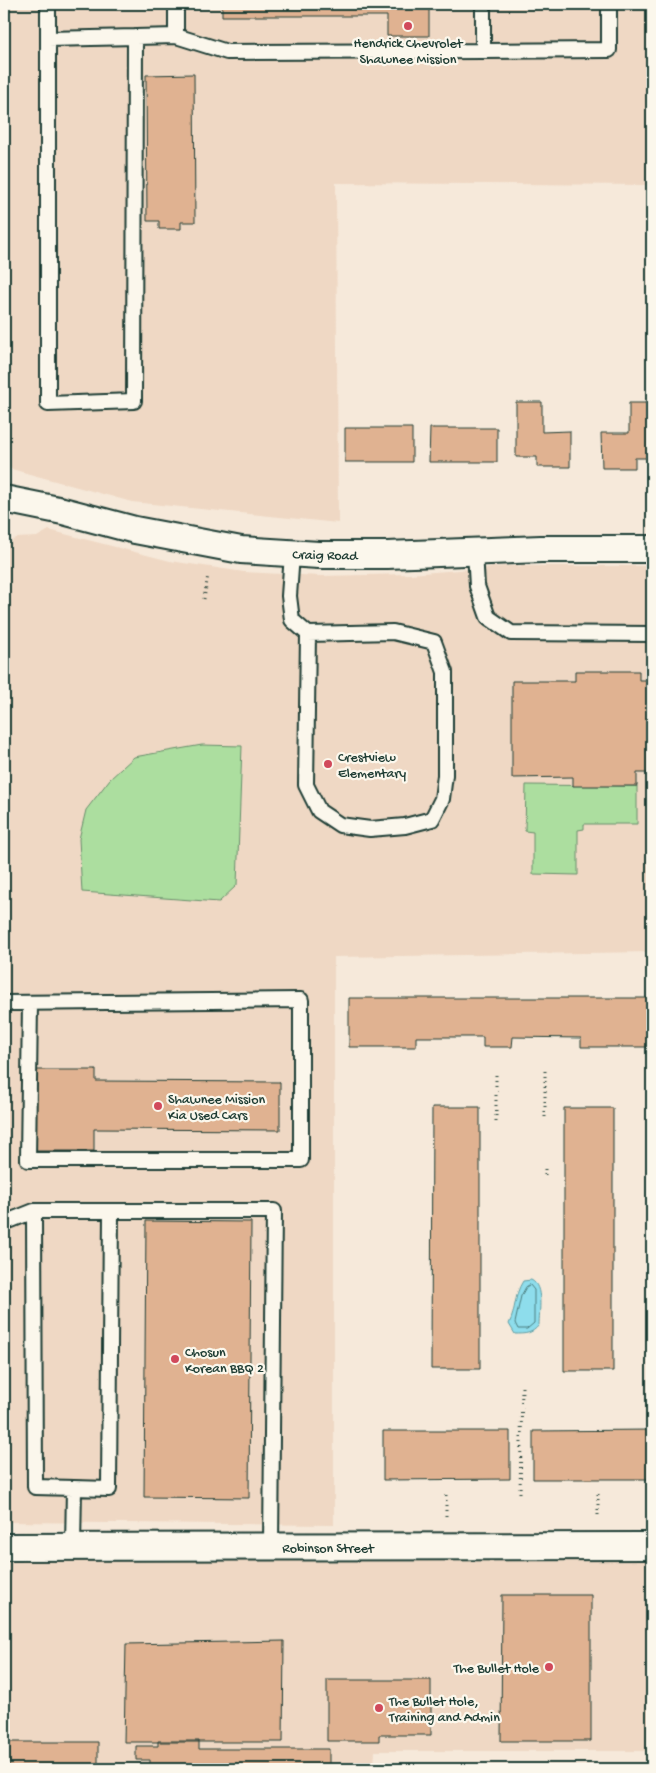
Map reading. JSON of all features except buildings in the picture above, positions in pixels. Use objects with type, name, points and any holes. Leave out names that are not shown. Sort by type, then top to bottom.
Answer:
[{"type":"street","name":"Craig Road","points":[[4,499],[195,542],[241,550],[292,554],[387,555],[541,549],[652,549]]},
{"type":"street","name":"Robinson Street","points":[[4,1546],[652,1546]]},
{"type":"lane","points":[[48,4],[48,404],[134,401],[135,37]]},
{"type":"lane","points":[[176,4],[176,36]]},
{"type":"lane","points":[[483,4],[483,51]]},
{"type":"lane","points":[[48,40],[176,36],[227,52],[609,50],[609,4]]},
{"type":"lane","points":[[475,552],[477,586],[488,617],[511,633],[652,634]]},
{"type":"lane","points":[[292,554],[289,596],[292,620],[308,634],[394,632],[434,642],[445,672],[445,775],[442,799],[432,819],[405,826],[370,829],[340,825],[318,811],[306,785],[308,634]]},
{"type":"lane","points":[[4,1003],[301,1000],[300,1160],[28,1160],[30,1003]]},
{"type":"lane","points":[[34,1211],[35,1487],[109,1489],[111,1211]]},
{"type":"lane","points":[[4,1223],[34,1211],[274,1211],[271,1546]]},
{"type":"lane","points":[[73,1547],[74,1488]]},
{"type":"path","points":[[204,599],[208,575]]},
{"type":"path","points":[[496,1071],[496,1121]]},
{"type":"path","points":[[545,1071],[545,1118]]},
{"type":"path","points":[[545,1168],[545,1176]]},
{"type":"path","points":[[520,1493],[522,1387]]},
{"type":"path","points":[[598,1494],[598,1516]]},
{"type":"path","points":[[446,1495],[446,1516]]},
{"type":"shaded area","points":[[4,4],[652,4],[652,185],[336,183],[338,523],[132,502],[4,467]]},
{"type":"shaded area","points":[[49,530],[170,561],[244,572],[321,576],[410,574],[508,566],[652,566],[652,952],[334,957],[334,1525],[4,1522],[4,546],[16,538],[37,537]]},
{"type":"shaded area","points":[[4,1561],[652,1561],[652,1751],[375,1751],[374,1769],[4,1769]]},
{"type":"green space","points":[[202,745],[242,746],[237,885],[219,902],[82,892],[79,839],[86,810],[110,779],[134,757]]},
{"type":"green space","points":[[526,785],[637,786],[637,824],[584,824],[584,829],[578,830],[578,875],[533,874],[533,832],[525,831]]},
{"type":"water","points":[[531,1280],[535,1283],[539,1293],[539,1325],[528,1333],[515,1334],[509,1324],[518,1292],[523,1281]]},
{"type":"place","name":"Hendrick Chevrolet Shawnee Mission","points":[[408,26]]},
{"type":"place","name":"Crestview Elementary","points":[[328,764]]},
{"type":"place","name":"Shawnee Mission Kia Used Cars","points":[[158,1106]]},
{"type":"place","name":"Chosun Korean BBQ 2","points":[[175,1359]]},
{"type":"place","name":"The Bullet Hole","points":[[549,1667]]},
{"type":"place","name":"The Bullet Hole, Training and Admin","points":[[379,1708]]}]
